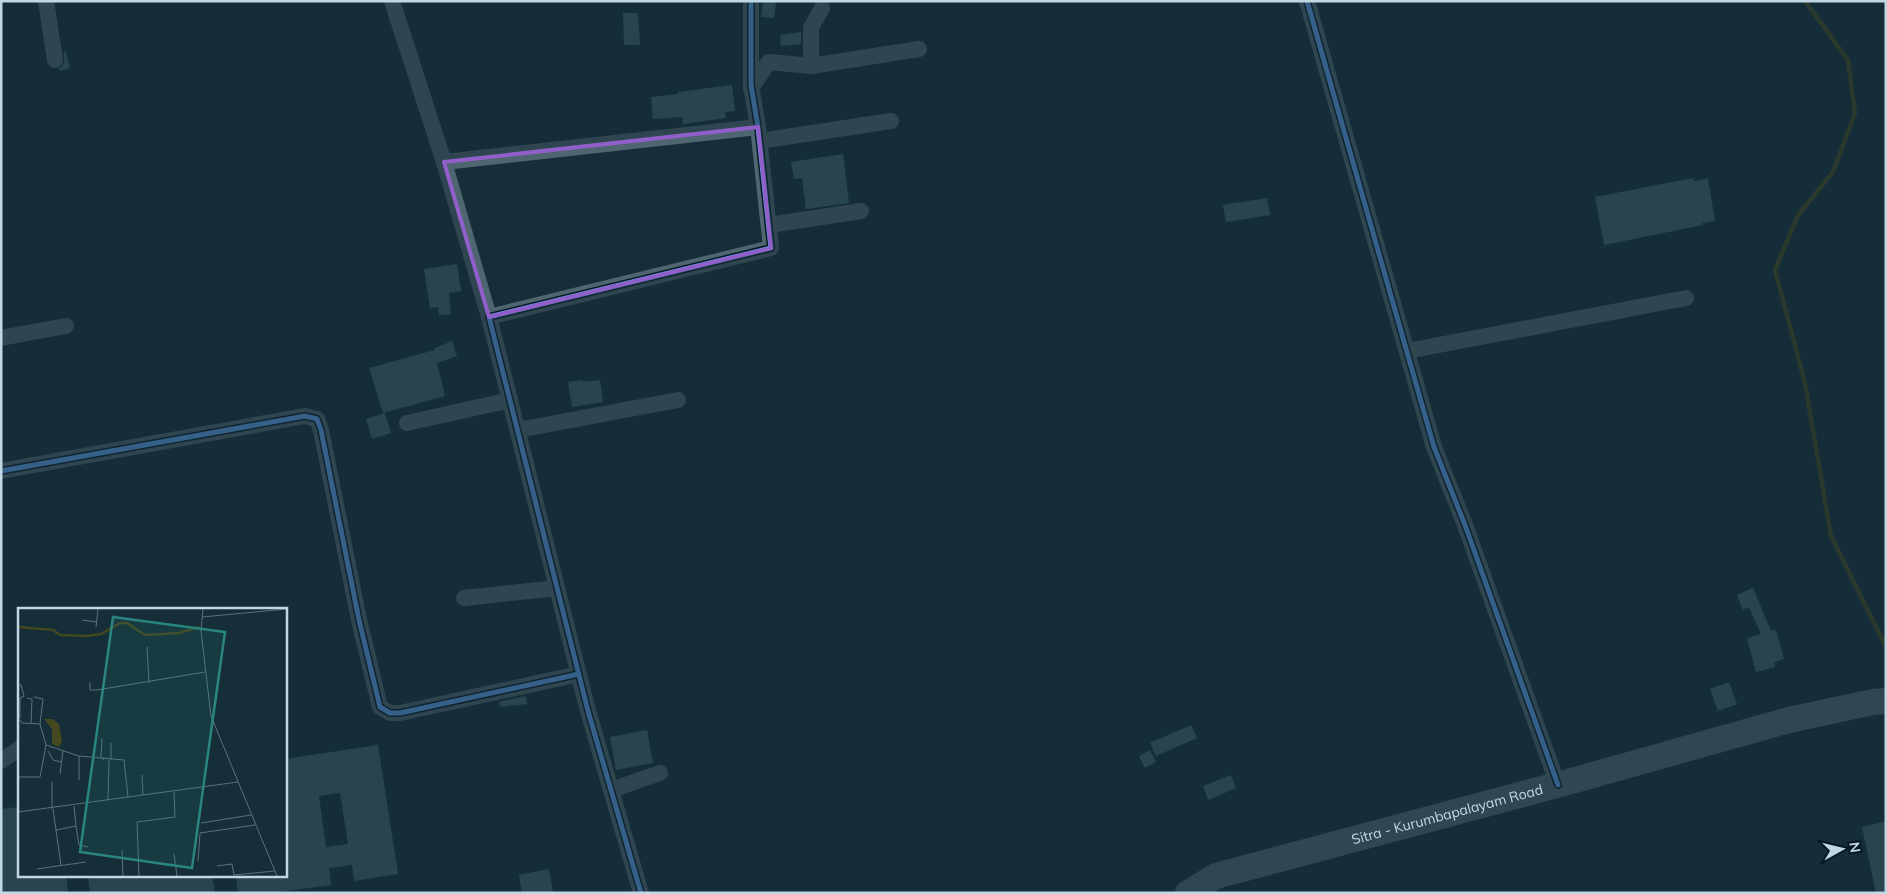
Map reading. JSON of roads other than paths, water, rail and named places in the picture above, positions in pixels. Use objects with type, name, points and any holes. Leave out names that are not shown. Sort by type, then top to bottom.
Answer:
[{"type":"main road","name":"Sitra - Kurumbapalayam Road","points":[[1188,893],[1216,876],[1558,785],[1789,720],[1873,702],[1886,702]]},
{"type":"street","points":[[46,1],[55,60]]},
{"type":"street","points":[[392,1],[444,162],[489,317],[579,674],[641,893]]},
{"type":"street","points":[[489,317],[771,248],[759,134],[751,88],[751,1]]},
{"type":"street","points":[[1307,1],[1434,446],[1468,534],[1558,785]]},
{"type":"street","points":[[811,66],[811,28],[822,8]]},
{"type":"street","points":[[751,88],[769,62],[811,66],[919,49]]},
{"type":"street","points":[[444,162],[891,121]]},
{"type":"street","points":[[769,225],[861,211]]},
{"type":"street","points":[[1407,351],[1686,298]]},
{"type":"street","points":[[1,338],[66,326]]},
{"type":"street","points":[[407,423],[510,400]]},
{"type":"street","points":[[518,430],[678,400]]},
{"type":"street","points":[[1,470],[305,416],[317,419],[321,430],[359,620],[380,707],[390,713],[400,713],[579,674]]},
{"type":"street","points":[[464,598],[557,588]]},
{"type":"street","points":[[1,761],[18,750]]},
{"type":"street","points":[[611,790],[660,773]]},
{"type":"waterway","points":[[1805,1],[1848,60],[1855,113],[1833,172],[1798,215],[1775,270],[1805,383],[1831,536],[1886,647]]}]
